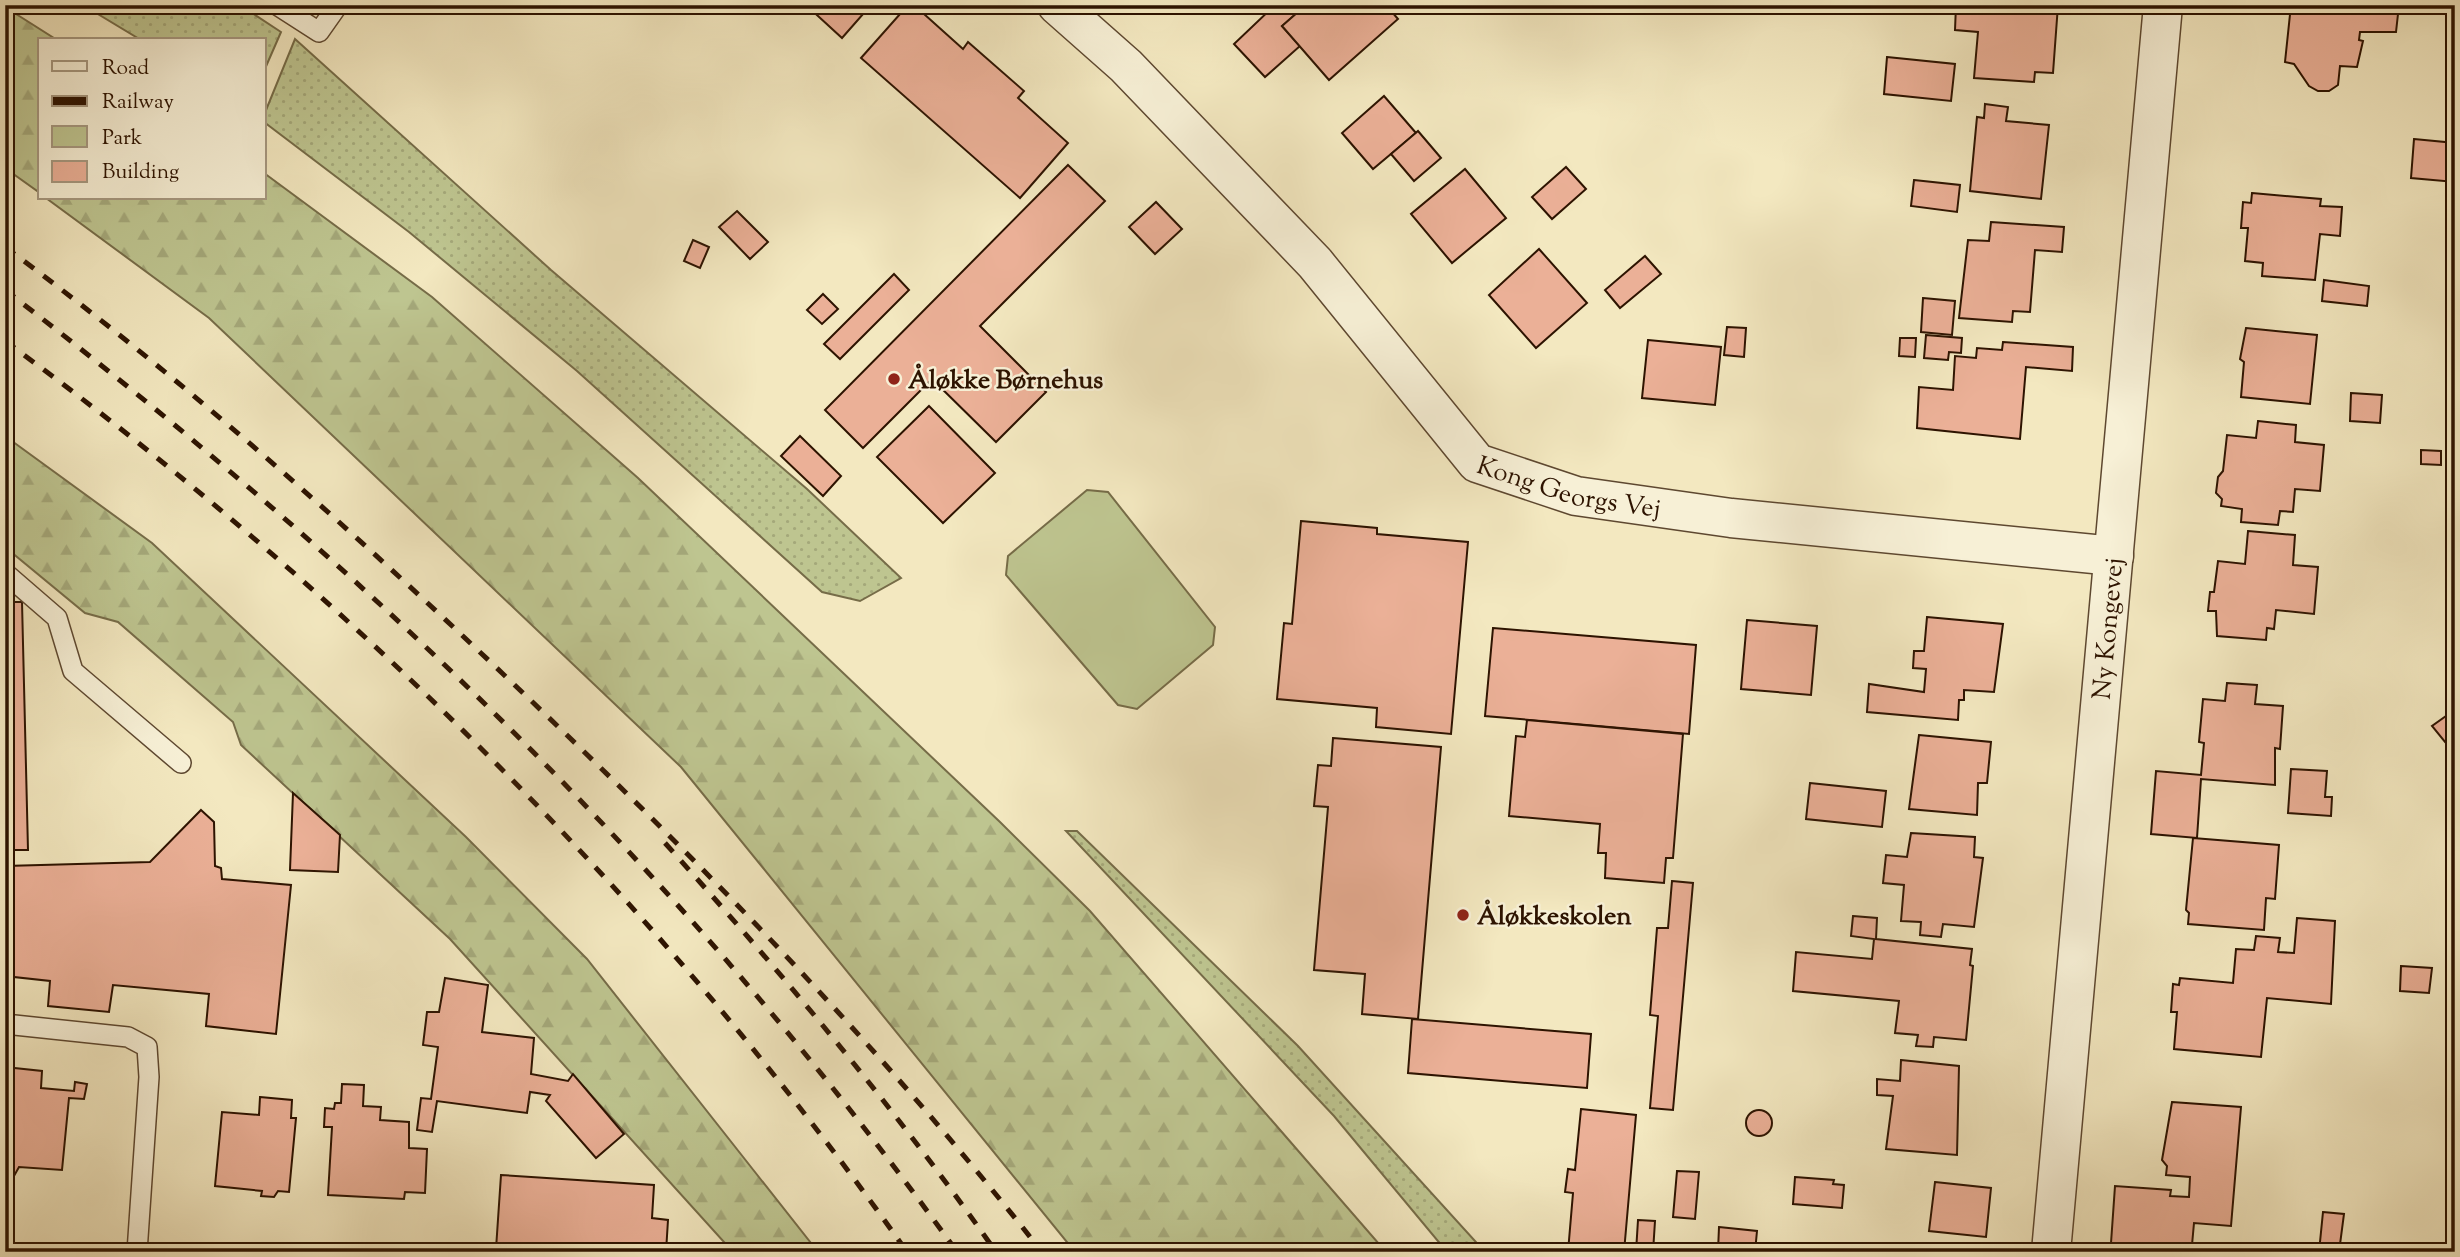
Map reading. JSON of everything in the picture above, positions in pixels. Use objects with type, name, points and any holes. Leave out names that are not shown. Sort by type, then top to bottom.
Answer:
[{"type":"street","name":"Kong Georgs Vej","points":[[1057,5],[1126,66],[1315,263],[1477,463],[1576,496],[1731,518],[2114,556]]},
{"type":"street","name":"Ny Kongevej","points":[[2051,1252],[2163,5]]},
{"type":"lane","points":[[277,5],[319,32],[338,5]]},
{"type":"lane","points":[[5,573],[57,618],[73,671],[181,763]]},
{"type":"lane","points":[[5,1024],[128,1037],[147,1046],[149,1077],[137,1252]]},
{"type":"green space","points":[[83,5],[240,5],[281,32],[266,66],[266,38],[138,38]]},
{"type":"green space","points":[[5,7],[54,38],[38,38],[38,192],[5,168]]},
{"type":"green space","points":[[295,39],[551,270],[807,489],[901,578],[860,601],[822,592],[577,371],[409,232],[266,124],[266,110]]},
{"type":"green space","points":[[266,174],[432,297],[638,478],[1090,911],[1386,1252],[1075,1252],[681,767],[209,318],[49,200],[266,200]]},
{"type":"green space","points":[[5,436],[152,543],[466,837],[587,959],[818,1252],[733,1252],[450,939],[241,745],[233,722],[118,622],[85,613],[5,547]]},
{"type":"green space","points":[[1087,490],[1108,492],[1215,627],[1213,645],[1137,709],[1118,705],[1006,575],[1008,556]]},
{"type":"green space","points":[[1066,831],[1077,831],[1298,1046],[1485,1252],[1447,1252],[1334,1116]]},
{"type":"building","points":[[806,5],[871,5],[842,38]]},
{"type":"building","points":[[908,5],[914,5],[963,49],[968,42],[1024,91],[1018,98],[1068,143],[1020,198],[861,58]]},
{"type":"building","points":[[1275,5],[1306,5],[1282,26],[1300,46],[1265,77],[1234,44]]},
{"type":"building","points":[[1306,5],[1386,5],[1398,19],[1329,80],[1282,26]]},
{"type":"building","points":[[1956,5],[2058,5],[2053,73],[2035,72],[2034,82],[1974,78],[1978,32],[1955,30]]},
{"type":"building","points":[[2291,5],[2399,5],[2396,32],[2360,32],[2359,40],[2363,41],[2357,67],[2340,66],[2338,85],[2329,91],[2318,91],[2309,86],[2294,64],[2285,62]]},
{"type":"building","points":[[1887,57],[1955,64],[1951,101],[1884,94]]},
{"type":"building","points":[[1384,96],[1416,133],[1373,169],[1342,133]]},
{"type":"building","points":[[1985,104],[2008,107],[2006,121],[2049,125],[2041,199],[1970,191],[1977,117],[1984,118]]},
{"type":"building","points":[[1418,131],[1441,158],[1414,181],[1391,154]]},
{"type":"building","points":[[2414,139],[2455,143],[2455,182],[2411,178]]},
{"type":"building","points":[[1068,165],[1105,201],[980,326],[1046,392],[996,442],[932,379],[863,448],[825,410]]},
{"type":"building","points":[[1566,167],[1586,189],[1552,219],[1532,197]]},
{"type":"building","points":[[1465,169],[1506,218],[1452,263],[1411,214]]},
{"type":"building","points":[[1914,180],[1960,185],[1957,212],[1911,206]]},
{"type":"building","points":[[2252,193],[2321,199],[2320,206],[2342,207],[2340,236],[2320,234],[2315,280],[2262,276],[2263,263],[2245,261],[2248,228],[2241,228],[2243,202],[2251,203]]},
{"type":"building","points":[[1156,202],[1182,229],[1155,254],[1129,227]]},
{"type":"building","points":[[737,211],[768,242],[750,259],[719,227]]},
{"type":"building","points":[[1991,222],[2064,227],[2062,252],[2035,250],[2030,312],[2013,311],[2012,322],[1959,318],[1968,240],[1989,241]]},
{"type":"building","points":[[693,240],[709,247],[700,268],[684,261]]},
{"type":"building","points":[[1539,249],[1587,303],[1536,348],[1489,295]]},
{"type":"building","points":[[1645,256],[1661,274],[1620,308],[1605,290]]},
{"type":"building","points":[[894,274],[909,290],[840,359],[824,344]]},
{"type":"building","points":[[2324,280],[2369,286],[2367,306],[2322,301]]},
{"type":"building","points":[[823,294],[838,309],[822,324],[807,310]]},
{"type":"building","points":[[1923,298],[1955,301],[1952,335],[1921,332]]},
{"type":"building","points":[[1727,327],[1746,328],[1744,357],[1724,355]]},
{"type":"building","points":[[2246,328],[2317,335],[2310,404],[2241,397],[2244,362],[2240,359]]},
{"type":"building","points":[[1926,335],[1962,338],[1961,353],[1949,352],[1948,360],[1924,358]]},
{"type":"building","points":[[1900,338],[1916,338],[1915,357],[1899,356]]},
{"type":"building","points":[[1648,340],[1721,347],[1715,405],[1642,398]]},
{"type":"building","points":[[2003,342],[2073,347],[2072,371],[2026,367],[2020,439],[1917,428],[1919,387],[1953,390],[1955,356],[1976,358],[1977,348],[2002,350]]},
{"type":"building","points":[[2351,393],[2382,395],[2380,423],[2350,421]]},
{"type":"building","points":[[929,406],[995,473],[943,523],[877,457]]},
{"type":"building","points":[[2258,421],[2296,425],[2295,442],[2324,445],[2320,491],[2295,489],[2293,512],[2280,511],[2278,525],[2241,522],[2242,509],[2221,506],[2222,499],[2216,493],[2218,477],[2223,471],[2227,435],[2256,438]]},
{"type":"building","points":[[800,436],[841,476],[823,496],[781,456]]},
{"type":"building","points":[[2421,450],[2441,451],[2441,465],[2421,464]]},
{"type":"building","points":[[1301,521],[1377,528],[1377,534],[1468,542],[1451,734],[1376,727],[1377,708],[1277,699],[1284,623],[1292,624]]},
{"type":"building","points":[[2248,531],[2295,535],[2293,565],[2318,567],[2314,614],[2276,610],[2274,629],[2267,628],[2266,640],[2217,636],[2216,611],[2208,611],[2210,592],[2214,592],[2218,561],[2245,564]]},
{"type":"building","points":[[5,602],[22,602],[28,850],[5,850]]},
{"type":"building","points":[[1927,617],[2003,624],[1994,692],[1964,690],[1964,700],[1959,700],[1958,720],[1867,712],[1869,684],[1924,692],[1926,669],[1913,668],[1914,651],[1924,651]]},
{"type":"building","points":[[1747,620],[1817,626],[1811,695],[1741,689]]},
{"type":"building","points":[[1493,628],[1696,645],[1689,734],[1485,716]]},
{"type":"building","points":[[2227,683],[2257,685],[2255,704],[2283,706],[2280,749],[2275,748],[2275,785],[2201,779],[2197,838],[2151,834],[2156,771],[2201,775],[2204,743],[2199,742],[2203,699],[2225,701]]},
{"type":"building","points":[[2453,711],[2455,735],[2445,742],[2432,726]]},
{"type":"building","points":[[1527,720],[1683,734],[1673,858],[1666,858],[1664,883],[1605,878],[1606,853],[1598,853],[1600,824],[1509,816],[1516,736],[1525,737]]},
{"type":"building","points":[[1919,735],[1991,742],[1987,783],[1978,783],[1977,815],[1909,809]]},
{"type":"building","points":[[1333,738],[1441,747],[1418,1019],[1362,1014],[1365,974],[1314,970],[1328,807],[1314,806],[1318,765],[1331,766]]},
{"type":"building","points":[[2291,769],[2327,771],[2325,797],[2332,797],[2331,816],[2288,813]]},
{"type":"building","points":[[1810,783],[1886,791],[1882,827],[1806,819]]},
{"type":"building","points":[[293,793],[340,835],[338,872],[290,870]]},
{"type":"building","points":[[201,810],[214,822],[215,866],[221,868],[222,879],[291,885],[276,1034],[206,1026],[209,994],[113,985],[109,1012],[48,1006],[50,981],[5,976],[5,866],[150,862]]},
{"type":"building","points":[[1911,833],[1975,837],[1974,857],[1983,858],[1974,927],[1943,924],[1941,937],[1920,935],[1921,922],[1901,921],[1904,885],[1883,883],[1886,855],[1907,857]]},
{"type":"building","points":[[2193,838],[2279,845],[2275,899],[2266,898],[2264,930],[2188,924],[2189,913],[2186,910]]},
{"type":"building","points":[[1672,881],[1693,883],[1673,1110],[1650,1108],[1658,1016],[1650,1015],[1657,928],[1668,928]]},
{"type":"building","points":[[1853,916],[1877,918],[1876,939],[1972,949],[1970,965],[1973,966],[1966,1040],[1934,1037],[1933,1047],[1916,1046],[1918,1035],[1895,1033],[1899,1001],[1793,991],[1796,952],[1872,959],[1874,939],[1851,936]]},
{"type":"building","points":[[2297,918],[2335,921],[2331,1004],[2267,998],[2261,1057],[2174,1049],[2177,1012],[2171,1012],[2173,984],[2179,985],[2180,978],[2233,983],[2236,949],[2254,950],[2256,936],[2280,938],[2278,952],[2294,953]]},
{"type":"building","points":[[2401,966],[2432,968],[2429,993],[2400,991]]},
{"type":"building","points":[[445,978],[488,985],[482,1032],[534,1038],[531,1074],[568,1081],[573,1074],[624,1134],[596,1158],[546,1101],[550,1095],[530,1092],[527,1113],[437,1101],[432,1132],[417,1130],[421,1098],[431,1099],[438,1047],[423,1045],[427,1012],[439,1012]]},
{"type":"building","points":[[1412,1019],[1591,1034],[1587,1088],[1408,1073]]},
{"type":"building","points":[[1901,1060],[1959,1066],[1957,1155],[1886,1149],[1893,1096],[1877,1095],[1877,1079],[1900,1081]]},
{"type":"building","points":[[5,1067],[42,1071],[41,1088],[74,1091],[75,1082],[87,1084],[84,1099],[69,1098],[62,1170],[19,1167],[14,1176],[5,1175]]},
{"type":"building","points":[[342,1084],[364,1085],[363,1106],[381,1107],[380,1120],[409,1122],[409,1148],[427,1149],[425,1193],[405,1192],[404,1199],[328,1195],[332,1127],[324,1127],[325,1108],[334,1109],[335,1103],[341,1103]]},
{"type":"building","points":[[260,1097],[292,1100],[291,1118],[296,1118],[289,1192],[278,1191],[274,1197],[261,1196],[262,1191],[215,1186],[222,1112],[259,1115]]},
{"type":"building","points":[[2172,1102],[2241,1107],[2231,1226],[2194,1223],[2192,1245],[2166,1244],[2166,1247],[2111,1243],[2115,1186],[2171,1190],[2170,1196],[2189,1197],[2190,1177],[2166,1175],[2167,1166],[2162,1160]]},
{"type":"building","points":[[1581,1109],[1636,1115],[1624,1252],[1568,1252],[1573,1193],[1565,1192],[1568,1169],[1575,1170]]},
{"type":"building","points":[[1759,1110],[1768,1114],[1772,1123],[1768,1132],[1759,1136],[1750,1132],[1746,1123],[1750,1114]]},
{"type":"building","points":[[1677,1171],[1699,1172],[1695,1219],[1673,1217]]},
{"type":"building","points":[[501,1175],[654,1185],[652,1218],[668,1220],[666,1252],[501,1252],[496,1249]]},
{"type":"building","points":[[1795,1177],[1834,1180],[1833,1184],[1844,1185],[1842,1208],[1793,1204]]},
{"type":"building","points":[[1935,1182],[1991,1188],[1986,1237],[1929,1231]]},
{"type":"building","points":[[2323,1212],[2344,1214],[2339,1252],[2319,1252]]},
{"type":"building","points":[[1638,1220],[1655,1221],[1653,1252],[1636,1252]]},
{"type":"building","points":[[1719,1227],[1757,1231],[1755,1252],[1685,1252],[1686,1248],[1718,1251]]},
{"type":"building","points":[[1814,1244],[1888,1251],[1888,1252],[1813,1252]]},
{"type":"railway","points":[[5,247],[135,347],[260,452],[382,561],[574,742],[714,881],[850,1025],[980,1175],[1042,1252]]},
{"type":"railway","points":[[5,290],[139,396],[270,506],[396,619],[517,736],[634,857],[746,984],[854,1115],[957,1252]]},
{"type":"railway","points":[[5,341],[132,438],[256,541],[377,648],[493,760],[604,877],[711,998],[812,1123],[907,1252]]},
{"type":"railway","points":[[665,843],[836,1042],[958,1198],[996,1252]]},
{"type":"place","name":"Åløkke Børnehus","points":[[894,379]]},
{"type":"place","name":"Åløkkeskolen","points":[[1463,915]]}]
